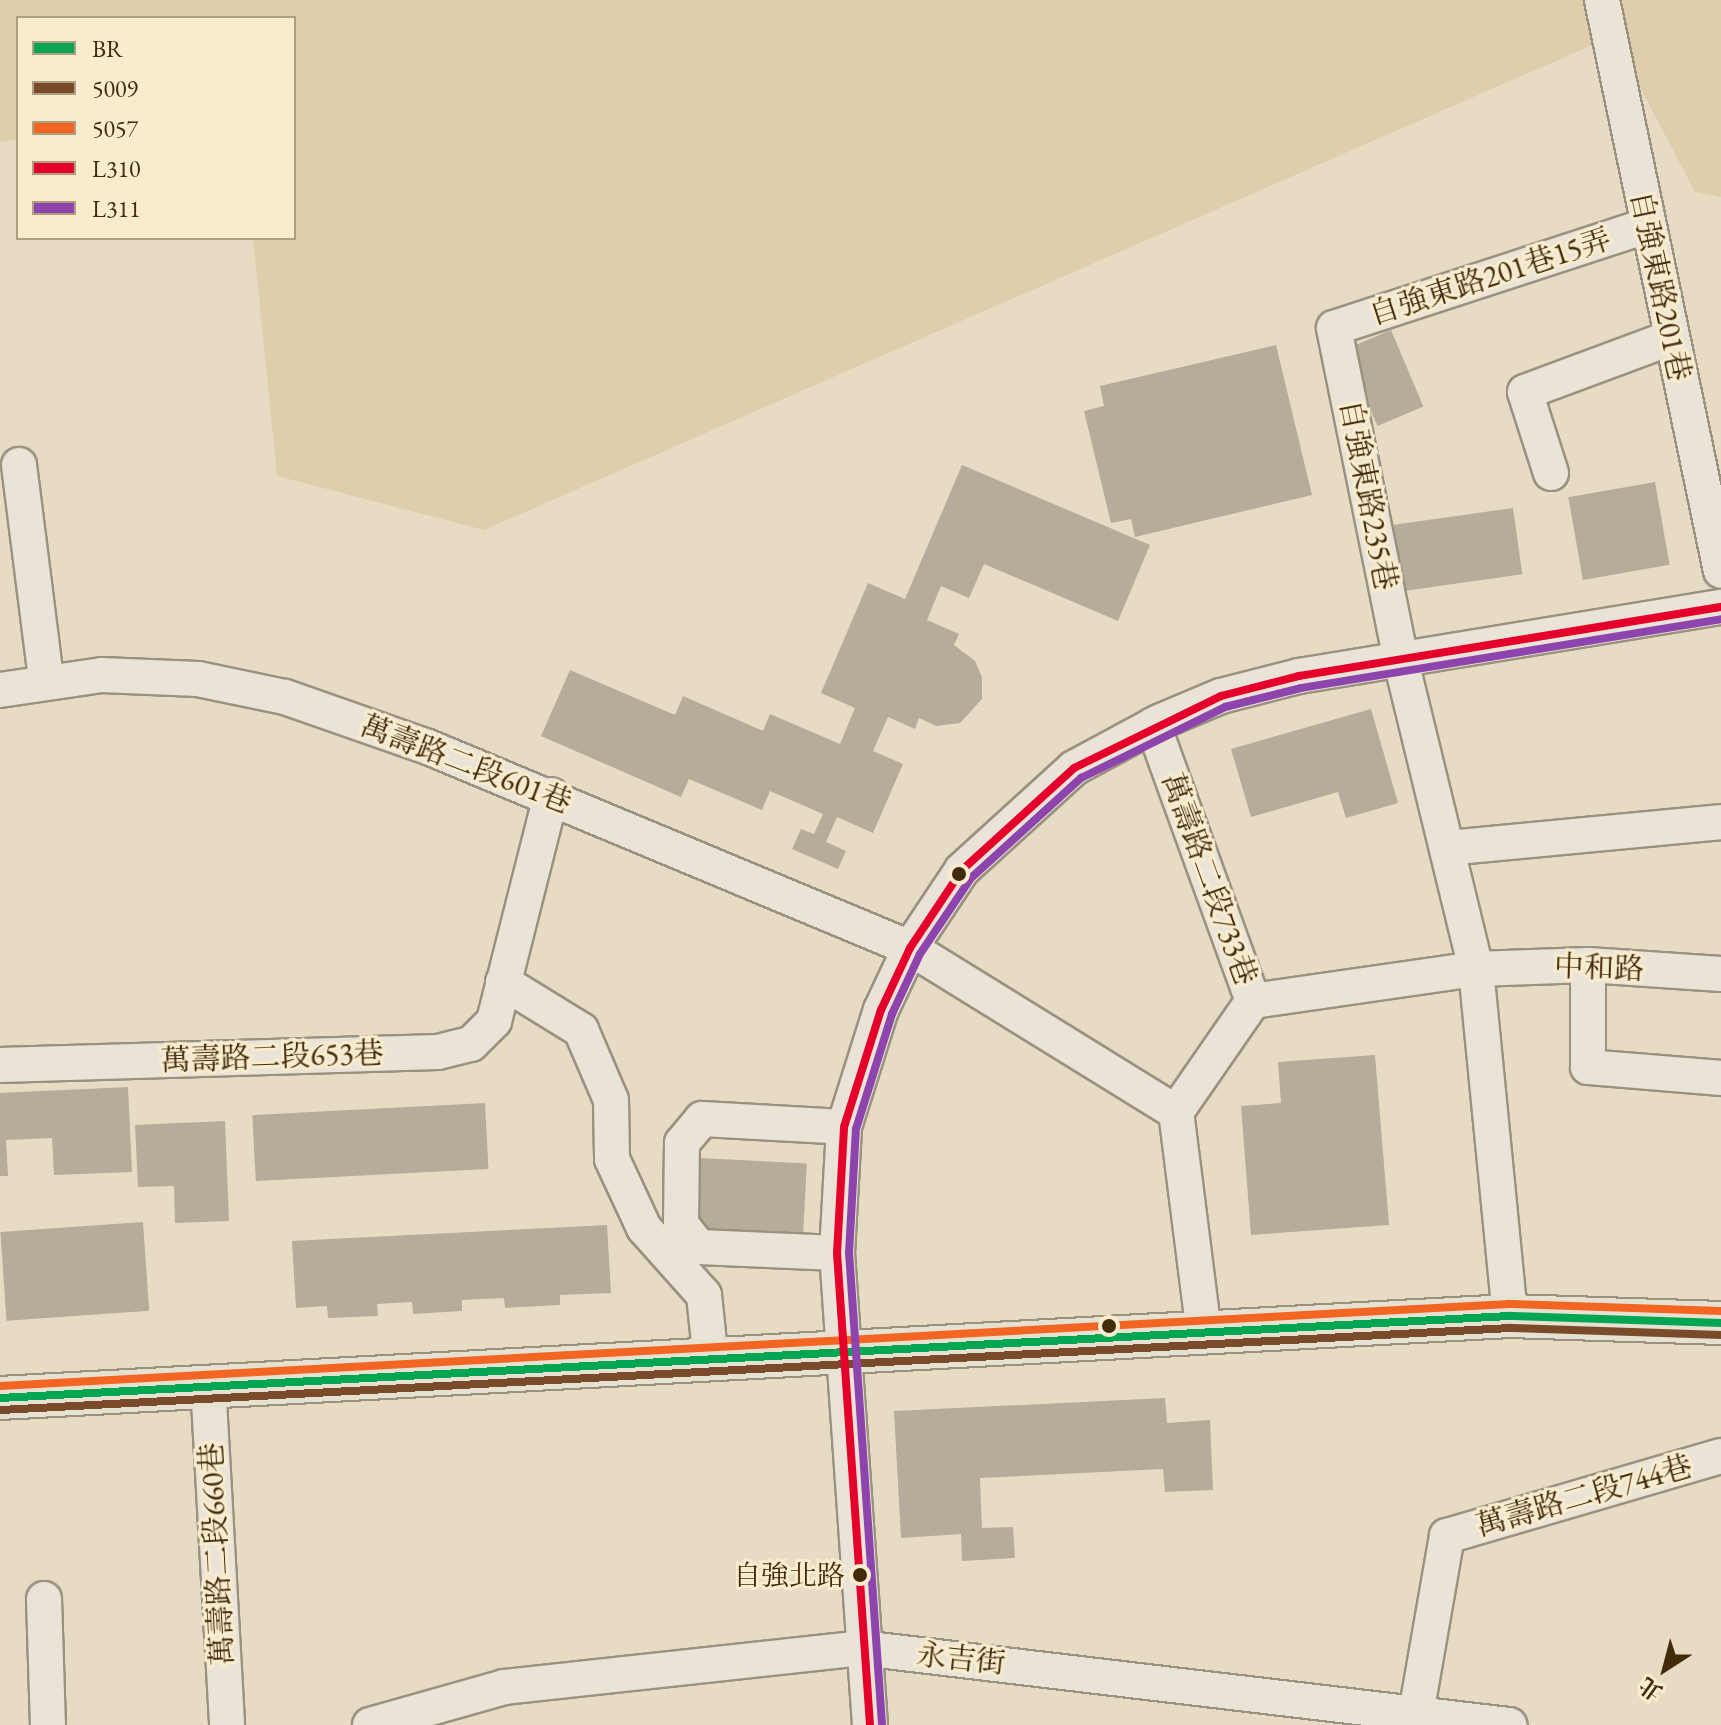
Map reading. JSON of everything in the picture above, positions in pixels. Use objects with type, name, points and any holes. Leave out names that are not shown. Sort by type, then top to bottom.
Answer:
[{"type":"main road","points":[[0,1398],[208,1383],[711,1362],[1510,1316],[1721,1323]]},
{"type":"street","name":"自強東路201巷","points":[[1602,0],[1646,226],[1721,571]]},
{"type":"street","name":"自強東路201巷15弄","points":[[1334,328],[1646,226]]},
{"type":"street","name":"自強東路235巷","points":[[1334,328],[1401,661]]},
{"type":"street","points":[[1551,473],[1525,392],[1670,338]]},
{"type":"street","points":[[19,465],[46,680]]},
{"type":"street","points":[[870,1725],[861,1648],[846,1355],[837,1253],[844,1127],[881,1010],[910,948],[962,870],[1014,817],[1074,768],[1153,725],[1221,696],[1299,676],[1721,607]]},
{"type":"street","points":[[1401,661],[1476,969],[1510,1316]]},
{"type":"street","name":"萬壽路二段601巷","points":[[0,690],[46,680],[102,675],[198,679],[285,697],[551,795],[910,948],[1176,1112]]},
{"type":"street","name":"萬壽路二段733巷","points":[[1153,725],[1253,1001],[1476,969]]},
{"type":"street","name":"萬壽路二段653巷","points":[[0,1065],[438,1052],[471,1044],[494,1021],[551,795]]},
{"type":"street","points":[[1447,848],[1721,822]]},
{"type":"street","points":[[1588,965],[1588,1067],[1721,1078]]},
{"type":"street","name":"中和路","points":[[1476,969],[1588,965],[1721,974]]},
{"type":"street","points":[[503,982],[581,1030],[611,1100],[612,1159],[644,1228],[704,1295],[711,1362]]},
{"type":"street","points":[[1204,1333],[1176,1112],[1253,1001]]},
{"type":"street","points":[[837,1253],[699,1247],[681,1224],[682,1143],[702,1119],[844,1127]]},
{"type":"street","name":"萬壽路二段660巷","points":[[208,1383],[227,1725]]},
{"type":"street","name":"萬壽路二段744巷","points":[[1415,1719],[1447,1536],[1721,1456]]},
{"type":"street","points":[[44,1599],[48,1725]]},
{"type":"street","name":"永吉街","points":[[370,1725],[504,1687],[861,1648],[1415,1719],[1509,1725]]},
{"type":"shaded area","points":[[0,0],[1721,0],[1721,197],[1695,192],[1613,36],[484,530],[277,476],[253,240],[296,240],[296,16],[16,16],[16,139],[0,142]]},
{"type":"building","points":[[1391,330],[1423,406],[1377,426],[1345,350]]},
{"type":"building","points":[[1276,345],[1312,495],[1135,537],[1131,519],[1111,523],[1084,411],[1104,406],[1100,386]]},
{"type":"building","points":[[962,465],[1150,545],[1118,621],[984,564],[969,598],[941,586],[927,620],[959,634],[954,645],[975,661],[982,677],[982,699],[960,723],[936,726],[919,718],[915,729],[888,717],[873,751],[903,764],[873,833],[837,817],[826,842],[846,851],[838,869],[792,849],[801,829],[814,834],[823,814],[770,791],[762,810],[689,779],[681,797],[541,736],[570,670],[675,715],[683,696],[763,731],[770,714],[840,744],[855,708],[821,693],[868,583],[905,599]]},
{"type":"building","points":[[1655,482],[1670,565],[1583,580],[1568,497]]},
{"type":"building","points":[[1513,508],[1522,574],[1397,592],[1387,526]]},
{"type":"building","points":[[1371,709],[1398,803],[1346,818],[1338,792],[1251,817],[1231,749]]},
{"type":"building","points":[[1375,1055],[1389,1225],[1251,1235],[1241,1106],[1281,1103],[1278,1062]]},
{"type":"building","points":[[128,1087],[132,1172],[54,1175],[52,1138],[6,1140],[8,1176],[0,1176],[0,1093]]},
{"type":"building","points":[[485,1103],[488,1169],[256,1181],[252,1115]]},
{"type":"building","points":[[225,1121],[229,1221],[175,1223],[174,1186],[138,1187],[135,1125]]},
{"type":"building","points":[[700,1158],[807,1164],[803,1241],[696,1236]]},
{"type":"building","points":[[143,1222],[149,1311],[7,1321],[0,1232]]},
{"type":"building","points":[[607,1225],[611,1293],[560,1295],[560,1305],[505,1308],[504,1298],[462,1300],[462,1311],[413,1314],[412,1302],[377,1304],[378,1316],[328,1318],[327,1306],[296,1308],[292,1241]]},
{"type":"building","points":[[1165,1398],[1167,1423],[1210,1420],[1213,1490],[1165,1492],[1163,1469],[980,1478],[982,1528],[1013,1527],[1015,1558],[962,1561],[961,1534],[901,1538],[894,1411]]},
{"type":"transit line","name":"L310","points":[[870,1725],[837,1253],[844,1127],[881,1010],[910,948],[962,870],[1074,768],[1221,696],[1299,676],[1721,607]]},
{"type":"transit line","name":"L311","points":[[882,1724],[849,1253],[856,1129],[892,1014],[920,954],[971,878],[1081,778],[1225,707],[1301,688],[1721,619]]},
{"type":"transit line","name":"5057","points":[[0,1386],[1509,1304],[1721,1311]]},
{"type":"transit line","name":"BR","points":[[0,1398],[1510,1316],[1721,1323]]},
{"type":"transit line","name":"5009","points":[[1,1410],[1510,1328],[1721,1335]]},
{"type":"place","name":"自強北路","points":[[860,1575]]}]
